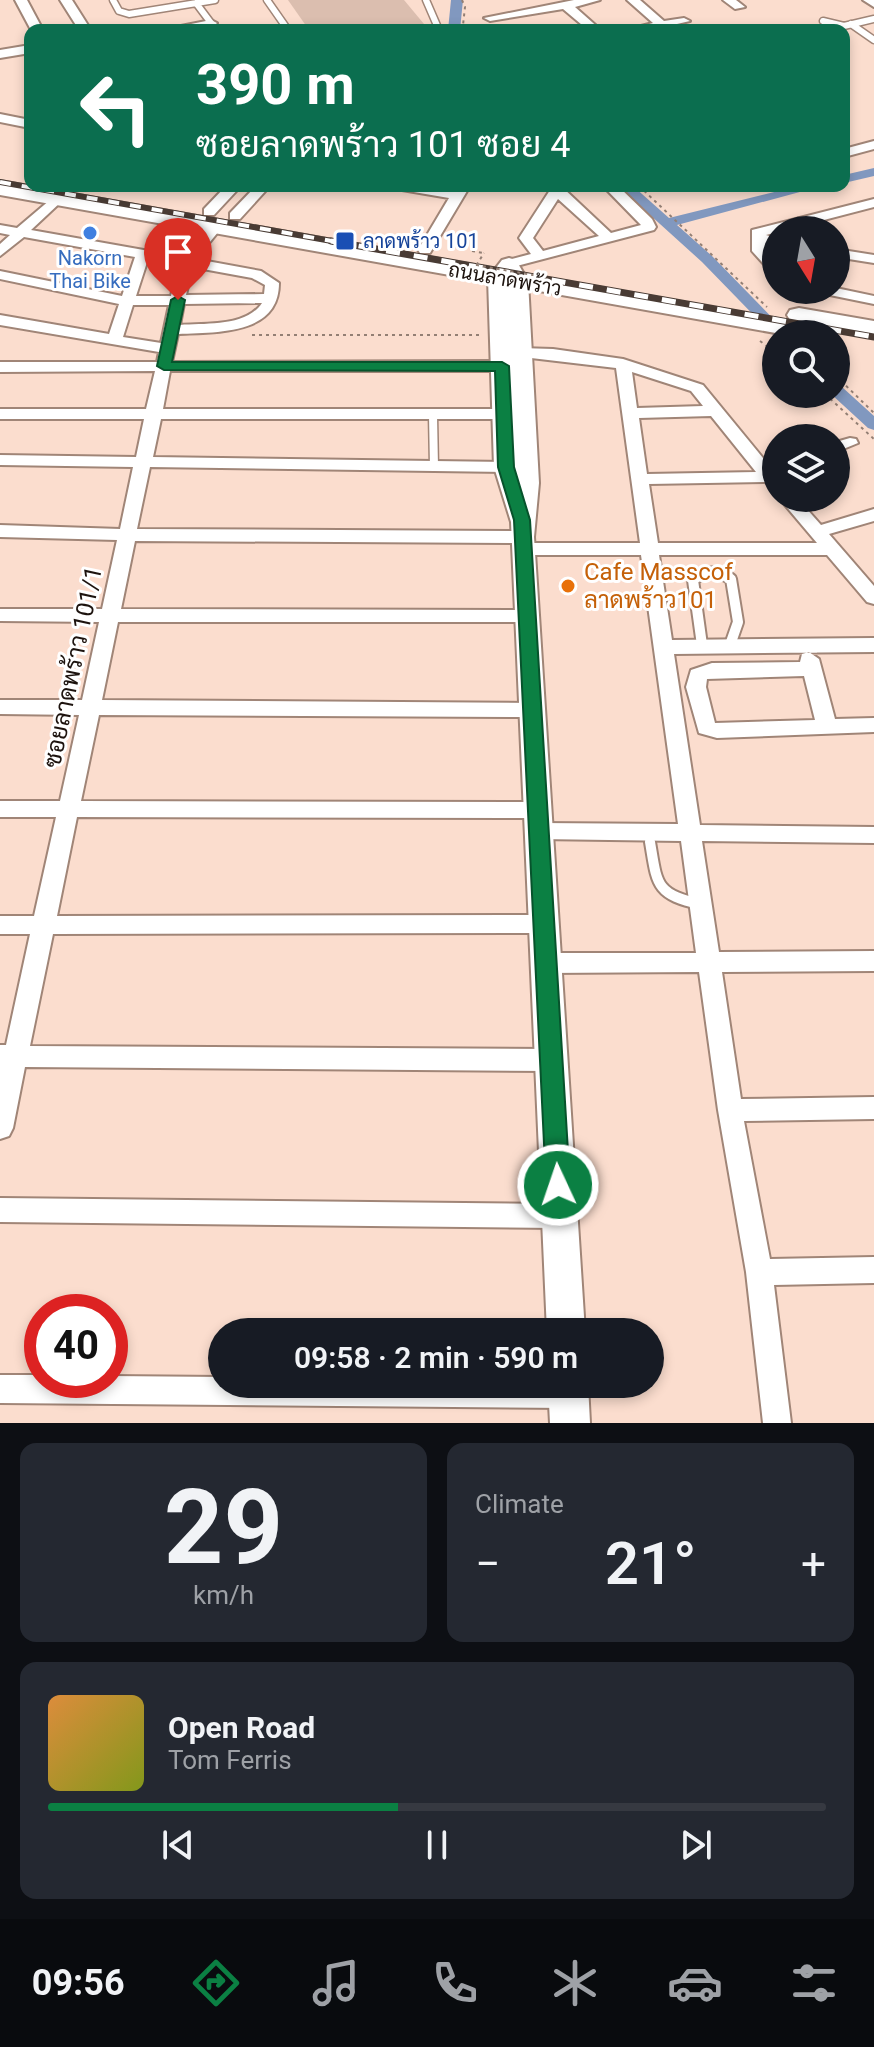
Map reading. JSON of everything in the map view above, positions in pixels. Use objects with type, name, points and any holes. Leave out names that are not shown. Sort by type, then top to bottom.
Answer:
[{"type":"main road","points":[[0,176],[24,180]]},
{"type":"main road","name":"ถนนลาดพร้าว","points":[[0,188],[24,190]]},
{"type":"main road","name":"ถนนลาดพร้าว","points":[[58,192],[425,250],[516,275],[735,304],[778,320]]},
{"type":"main road","name":"ถนนลาดพร้าว","points":[[220,218],[516,275],[768,317],[874,328]]},
{"type":"main road","points":[[850,339],[874,343]]},
{"type":"street","points":[[21,0],[34,24]]},
{"type":"street","points":[[66,0],[81,24]]},
{"type":"street","points":[[490,18],[594,0]]},
{"type":"street","points":[[633,0],[661,24]]},
{"type":"street","points":[[869,0],[874,4]]},
{"type":"street","points":[[557,4],[586,24]]},
{"type":"street","points":[[668,24],[684,21]]},
{"type":"street","points":[[0,54],[24,50]]},
{"type":"street","points":[[0,118],[24,120]]},
{"type":"street","points":[[850,151],[874,145]]},
{"type":"street","points":[[0,252],[22,233],[58,192]]},
{"type":"street","points":[[220,218],[231,192]]},
{"type":"street","points":[[220,218],[255,192]]},
{"type":"street","points":[[425,250],[459,192]]},
{"type":"street","points":[[539,255],[526,238],[553,192]]},
{"type":"street","points":[[559,192],[609,238]]},
{"type":"street","points":[[565,1318],[522,535],[527,483],[511,360],[500,335],[516,275],[539,255],[649,227],[645,219],[616,192]]},
{"type":"street","points":[[820,216],[874,203]]},
{"type":"street","name":"ซอยลาดพร้าว 101/1","points":[[0,1128],[8,1056],[44,925],[186,262],[220,218]]},
{"type":"street","points":[[0,229],[265,278],[274,287],[269,309],[252,320],[168,348],[0,367]]},
{"type":"street","points":[[114,341],[143,254]]},
{"type":"street","points":[[850,255],[874,259]]},
{"type":"street","points":[[0,275],[126,301],[271,298]]},
{"type":"street","points":[[516,275],[504,414],[506,467],[522,535]]},
{"type":"street","points":[[850,295],[874,300]]},
{"type":"street","points":[[0,320],[114,341],[319,366],[511,360],[553,354],[623,364],[697,388],[762,464]]},
{"type":"street","points":[[623,364],[730,1110],[759,1272],[777,1423]]},
{"type":"street","points":[[631,413],[716,411]]},
{"type":"street","points":[[0,414],[504,414]]},
{"type":"street","points":[[0,460],[320,467],[506,467]]},
{"type":"street","points":[[640,479],[762,474]]},
{"type":"street","points":[[800,512],[874,598]]},
{"type":"street","points":[[817,532],[874,515]]},
{"type":"street","points":[[0,531],[128,535],[522,535],[649,548],[831,549]]},
{"type":"street","points":[[0,615],[527,616]]},
{"type":"street","points":[[740,645],[754,669]]},
{"type":"street","points":[[663,647],[874,645]]},
{"type":"street","points":[[827,727],[810,664],[712,670],[698,675],[696,687],[706,728],[717,731],[827,727],[874,725]]},
{"type":"street","points":[[0,707],[532,710]]},
{"type":"street","points":[[0,809],[287,810],[538,820],[691,832],[874,835]]},
{"type":"street","points":[[0,925],[544,924]]},
{"type":"street","points":[[546,963],[874,961]]},
{"type":"street","points":[[8,1056],[551,1060]]},
{"type":"street","points":[[730,1110],[874,1108]]},
{"type":"street","points":[[0,1210],[559,1216]]},
{"type":"street","points":[[759,1272],[874,1270]]},
{"type":"street","points":[[0,1389],[569,1400]]},
{"type":"lane","points":[[113,0],[119,11],[129,14],[215,0]]},
{"type":"lane","points":[[267,0],[284,24]]},
{"type":"lane","points":[[426,0],[436,24]]},
{"type":"lane","points":[[196,3],[207,24]]},
{"type":"lane","points":[[851,24],[874,20]]},
{"type":"lane","points":[[823,21],[832,24]]},
{"type":"lane","points":[[851,24],[874,40]]},
{"type":"lane","points":[[433,415],[434,467]]},
{"type":"lane","points":[[702,645],[693,580],[702,573],[722,573],[732,582],[740,645]]},
{"type":"lane","points":[[650,842],[662,892],[671,899],[700,904]]},
{"type":"path","points":[[462,0],[465,7],[463,24]]},
{"type":"path","points":[[645,192],[680,224],[768,317]]},
{"type":"path","points":[[469,277],[484,253],[472,251]]},
{"type":"path","points":[[476,265],[516,275]]},
{"type":"path","points":[[249,335],[500,335]]},
{"type":"path","points":[[850,390],[874,413]]},
{"type":"path","points":[[840,408],[874,439]]},
{"type":"building","points":[[288,0],[404,0],[424,24],[305,24]]},
{"type":"waterway","points":[[455,24],[457,0]]},
{"type":"waterway","points":[[850,178],[874,172]]},
{"type":"waterway","points":[[632,192],[666,223]]},
{"type":"waterway","points":[[666,223],[791,192]]},
{"type":"waterway","points":[[666,223],[766,320]]},
{"type":"waterway","points":[[850,403],[874,425]]},
{"type":"railway","points":[[0,182],[24,186]]},
{"type":"railway","points":[[56,192],[343,243]]},
{"type":"railway","points":[[331,241],[874,337]]},
{"type":"place","name":"Nakorn Thai Bike","points":[[90,233]]},
{"type":"place","name":"ลาดพร้าว 101","points":[[345,241]]},
{"type":"place","name":"Cafe Masscof ลาดพร้าว101","points":[[568,586]]},
{"type":"route","points":[[178,300],[164,366],[502,366],[506,467],[522,520],[558,1185]]}]
